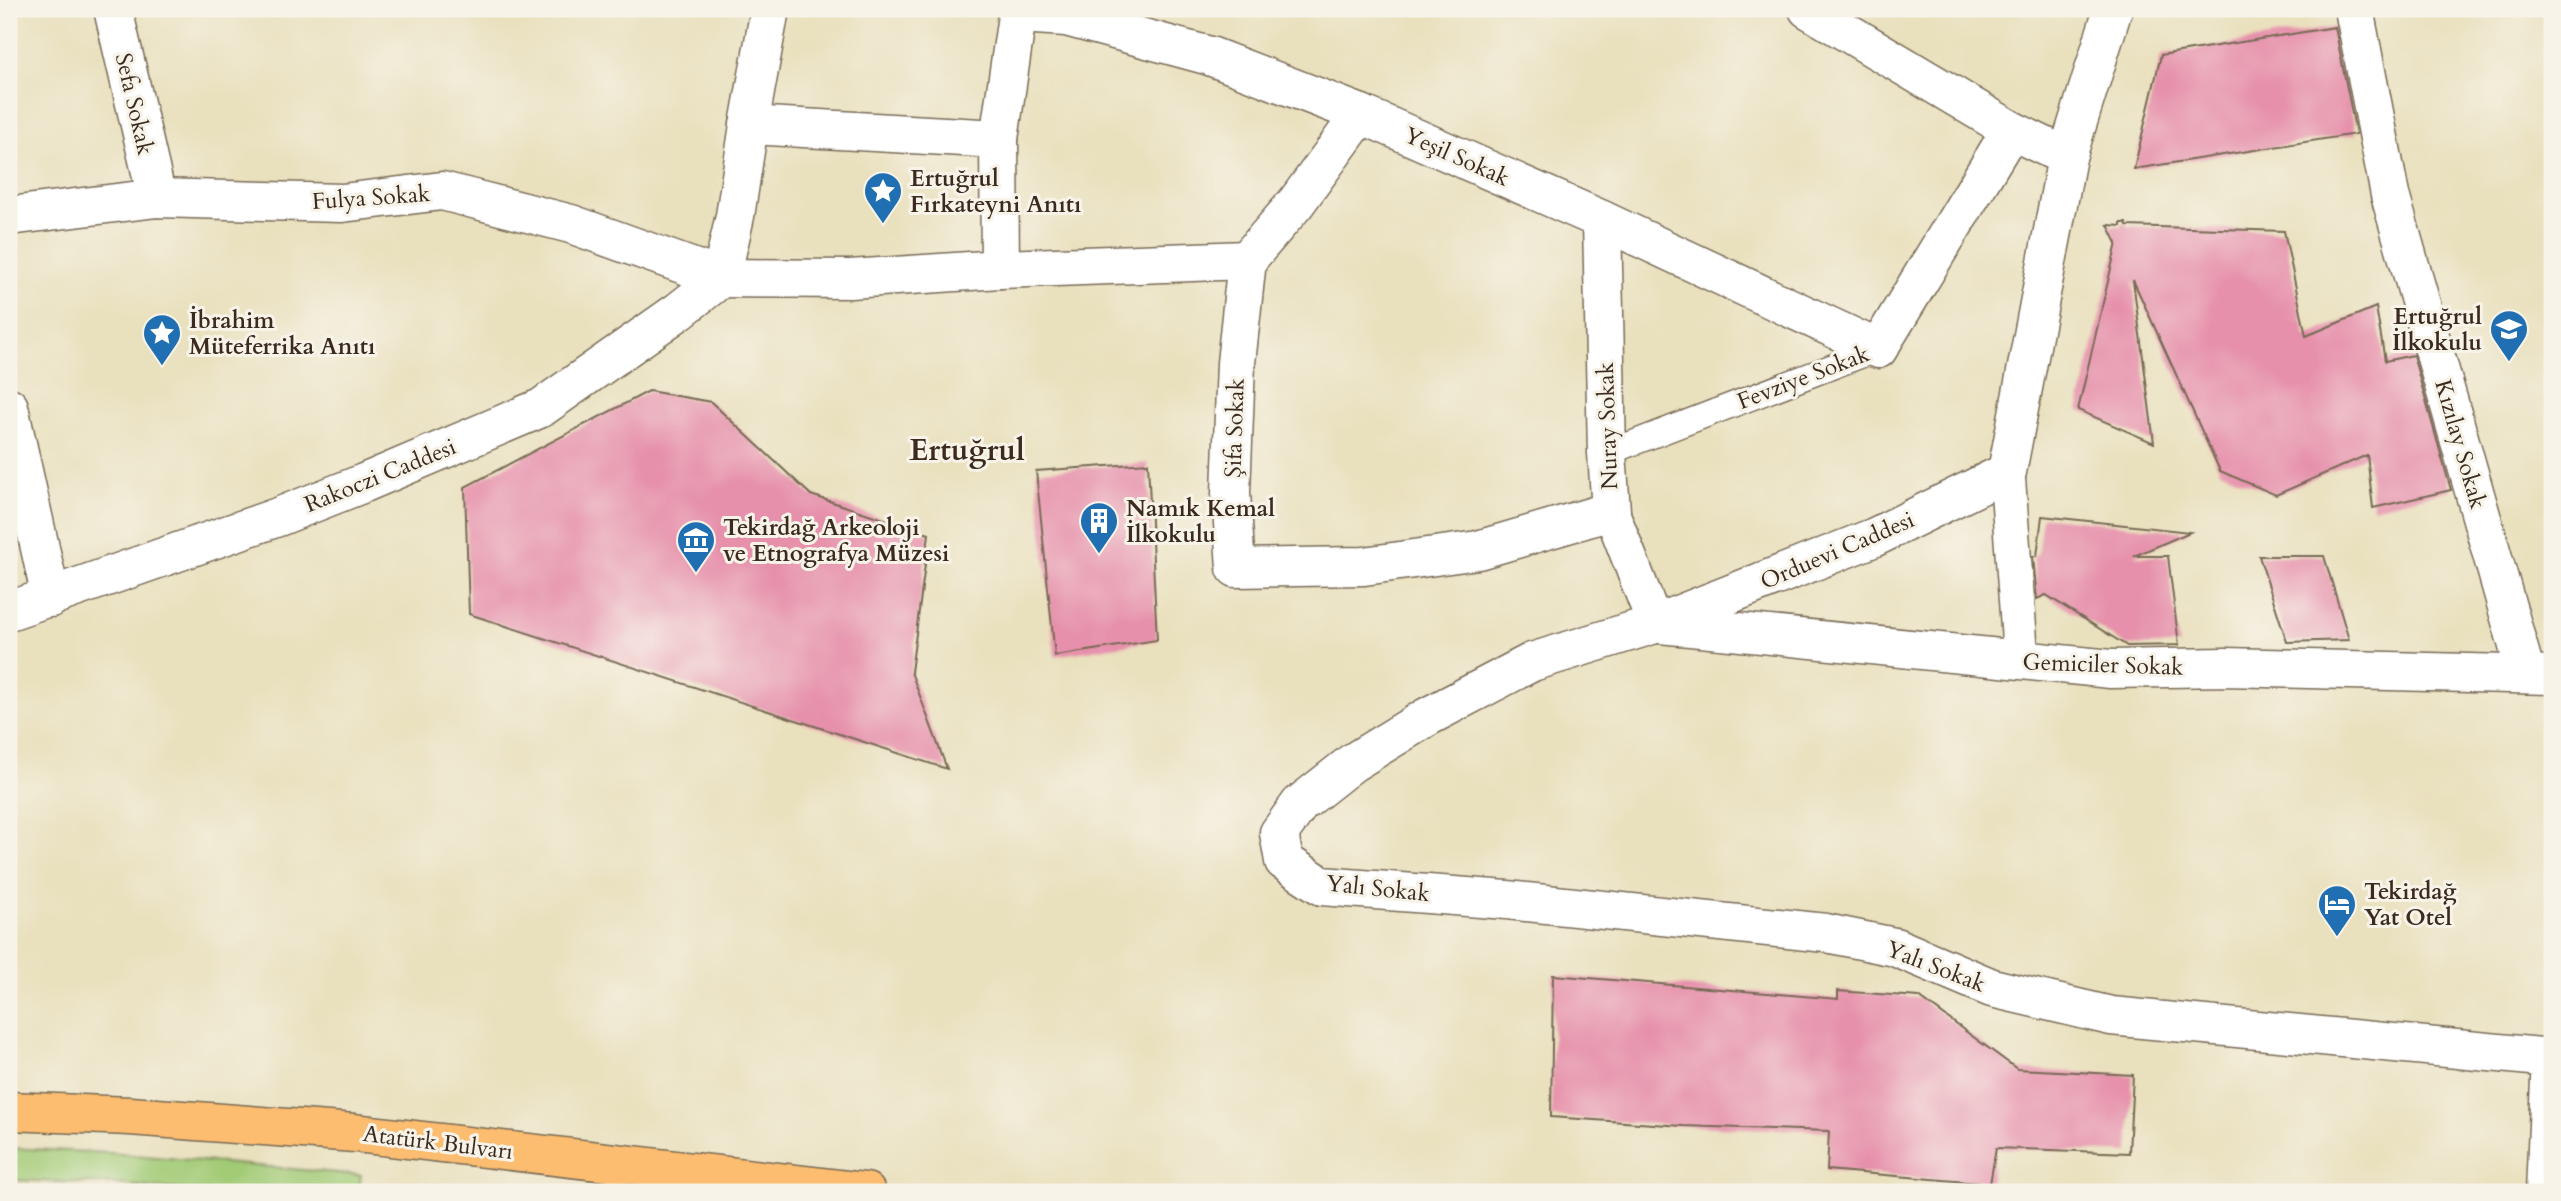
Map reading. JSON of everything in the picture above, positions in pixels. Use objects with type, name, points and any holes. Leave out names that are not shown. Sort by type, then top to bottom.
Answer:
[{"type":"main road","name":"Atatürk Bulvarı","points":[[9,1111],[130,1115],[355,1133],[866,1192]]},
{"type":"street","name":"Sefa Sokak","points":[[113,9],[157,198]]},
{"type":"street","points":[[721,278],[735,216],[770,9]]},
{"type":"street","points":[[1808,9],[2011,130],[2067,157]]},
{"type":"street","points":[[2021,661],[2007,472],[2067,157],[2113,9]]},
{"type":"street","name":"Kızılay Sokak","points":[[2354,9],[2390,195],[2539,674]]},
{"type":"street","points":[[1000,269],[999,139],[1018,11]]},
{"type":"street","name":"Yeşil Sokak","points":[[1018,11],[1066,18],[1210,56],[1361,114],[1602,220],[1878,349]]},
{"type":"street","points":[[1247,260],[1296,203],[1361,114]]},
{"type":"street","points":[[749,125],[999,139]]},
{"type":"street","name":"Fevziye Sokak","points":[[1878,349],[2011,130]]},
{"type":"street","name":"Fulya Sokak","points":[[9,216],[157,198],[342,203],[442,191],[571,224],[721,278],[850,279],[1000,269],[1247,260]]},
{"type":"street","name":"Nuray Sokak","points":[[1602,220],[1607,453],[1611,511],[1655,624]]},
{"type":"street","name":"Şifa Sokak","points":[[1247,260],[1236,363],[1231,493],[1236,568],[1364,566],[1478,550],[1611,511]]},
{"type":"street","name":"Rakoczi Caddesi","points":[[9,611],[278,517],[541,408],[679,311],[721,278]]},
{"type":"street","points":[[9,407],[51,598]]},
{"type":"street","name":"Orduevi Caddesi","points":[[1284,861],[1279,832],[1300,804],[1352,763],[1427,717],[1532,662],[1655,624],[1875,537],[2007,472]]},
{"type":"street","name":"Gemiciler Sokak","points":[[1655,624],[2110,669],[2225,667],[2539,674]]},
{"type":"street","name":"Yalı Sokak","points":[[1284,861],[1322,886],[1507,900],[1826,933],[1895,947],[1992,988],[2111,1016],[2551,1058]]},
{"type":"street","points":[[2545,1192],[2551,1058]]},
{"type":"lane","name":"Fevziye Sokak","points":[[1607,453],[1878,349]]},
{"type":"green space","points":[[9,1148],[111,1153],[361,1175],[359,1192],[205,1192],[114,1184],[9,1180]]},
{"type":"building","points":[[2335,27],[2356,134],[2134,169],[2161,55]]},
{"type":"building","points":[[2121,223],[2126,223],[2127,226],[2284,231],[2306,336],[2376,307],[2385,361],[2413,355],[2451,490],[2373,508],[2367,455],[2276,495],[2220,471],[2133,280],[2154,443],[2078,410],[2117,243],[2108,225],[2121,226]]},
{"type":"building","name":"Tekirdağ Arkeoloji ve Etnografya Müzesi","points":[[649,391],[711,402],[811,495],[929,534],[911,672],[947,769],[469,614],[465,487]]},
{"type":"building","name":"Namık Kemal İlkokulu","points":[[1148,463],[1157,640],[1055,656],[1036,471]]},
{"type":"building","points":[[2042,516],[2190,532],[2134,556],[2168,556],[2179,645],[2127,646],[2046,595],[2037,599],[2033,556],[2037,556]]},
{"type":"building","points":[[2259,556],[2324,556],[2349,640],[2287,642]]},
{"type":"building","points":[[1553,975],[1838,999],[1838,991],[1919,997],[2017,1069],[2133,1075],[2129,1153],[1996,1148],[1990,1184],[1827,1170],[1829,1131],[1683,1126],[1551,1117]]},
{"type":"place","name":"Ertuğrul Fırkateyni Anıtı","points":[[883,225]]},
{"type":"place","name":"Ertuğrul İlkokulu","points":[[2509,363]]},
{"type":"place","name":"İbrahim Müteferrika Anıtı","points":[[162,367]]},
{"type":"place","name":"Namık Kemal İlkokulu","points":[[1099,555]]},
{"type":"place","name":"Tekirdağ Arkeoloji ve Etnografya Müzesi","points":[[696,574]]},
{"type":"place","name":"Tekirdağ Yat Otel","points":[[2337,938]]},
{"type":"district","name":"Ertuğrul","points":[[967,450]]}]
